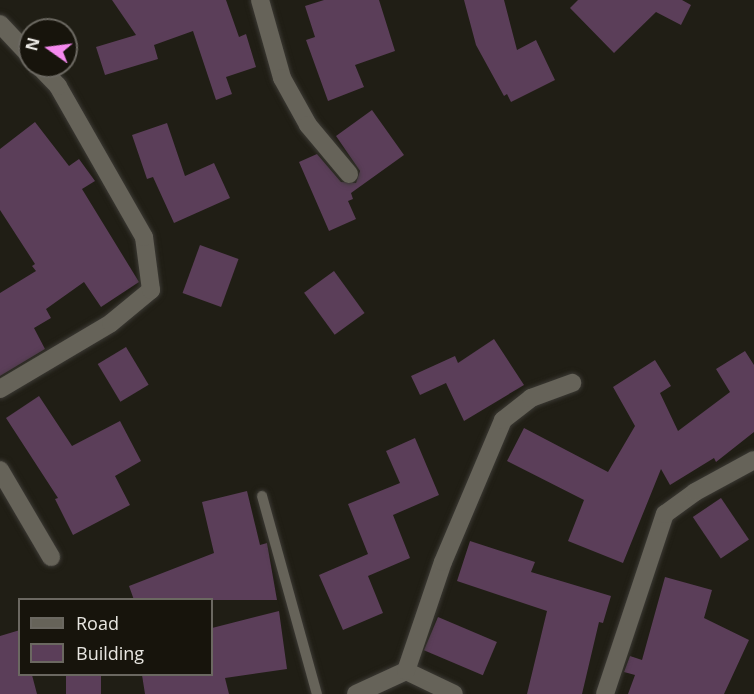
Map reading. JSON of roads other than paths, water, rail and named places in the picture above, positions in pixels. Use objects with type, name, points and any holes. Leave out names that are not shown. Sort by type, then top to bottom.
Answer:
[{"type":"street","points":[[260,0],[282,78],[308,125],[349,174]]},
{"type":"street","points":[[0,24],[18,43]]},
{"type":"street","points":[[0,389],[111,323],[151,290],[144,237],[57,86],[50,78]]},
{"type":"street","points":[[356,694],[406,671],[443,562],[502,420],[531,398],[572,383]]},
{"type":"street","points":[[605,694],[665,514],[694,492],[754,460]]},
{"type":"street","points":[[0,470],[51,557]]},
{"type":"street","points":[[406,671],[454,694]]},
{"type":"lane","points":[[262,496],[317,694]]}]
